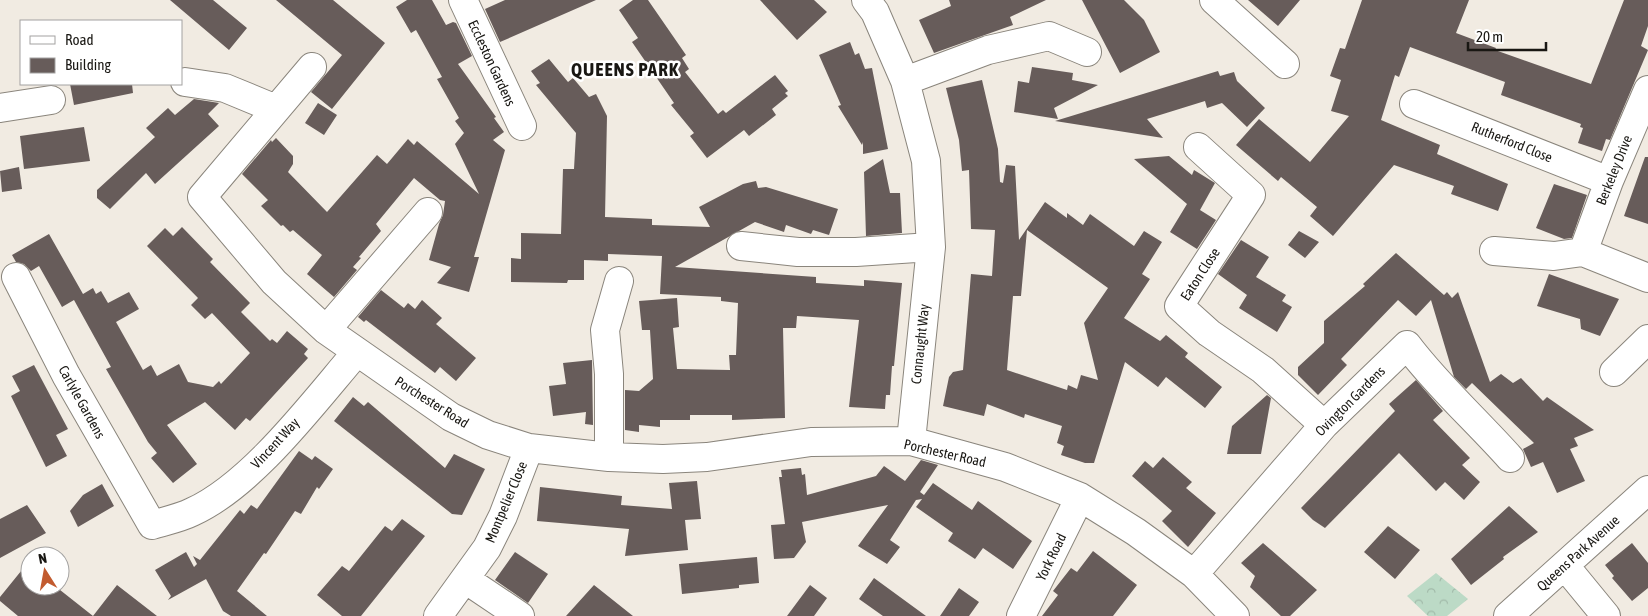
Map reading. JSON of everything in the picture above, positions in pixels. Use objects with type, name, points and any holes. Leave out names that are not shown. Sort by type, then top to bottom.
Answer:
[{"type":"street","name":"Eccleston Gardens","points":[[463,0],[522,126]]},
{"type":"street","name":"Connaught Way","points":[[866,0],[875,12],[905,81],[926,161],[930,247],[911,441]]},
{"type":"street","points":[[1214,0],[1285,64]]},
{"type":"street","points":[[905,81],[988,50],[1049,36],[1087,52]]},
{"type":"street","name":"Porchester Road","points":[[312,67],[202,197],[274,282],[326,330],[356,353],[451,417],[488,435],[529,448],[609,457],[663,459],[707,457],[811,442],[911,441],[1005,467],[1080,497],[1136,532],[1194,574],[1235,616]]},
{"type":"street","points":[[185,82],[225,88],[276,109]]},
{"type":"street","name":"Berkeley Drive","points":[[1583,252],[1609,181],[1648,90]]},
{"type":"street","points":[[0,108],[51,100]]},
{"type":"street","name":"Rutherford Close","points":[[1414,104],[1609,181]]},
{"type":"street","name":"Eaton Close","points":[[1198,147],[1251,195],[1179,306],[1210,333],[1263,370],[1324,425]]},
{"type":"street","points":[[326,330],[428,212]]},
{"type":"street","points":[[740,246],[798,252],[856,252],[930,247]]},
{"type":"street","points":[[1494,251],[1554,256],[1583,252],[1648,278]]},
{"type":"street","name":"Carlyle Gardens","points":[[16,276],[66,375],[152,526]]},
{"type":"street","points":[[609,457],[609,374],[605,330],[619,281]]},
{"type":"street","points":[[1614,372],[1648,339]]},
{"type":"street","name":"Ovington Gardens","points":[[1194,574],[1324,425],[1407,345],[1426,371],[1446,389],[1510,458]]},
{"type":"street","name":"Vincent Way","points":[[152,526],[192,512],[216,498],[262,460],[356,353]]},
{"type":"street","name":"Montpelier Close","points":[[438,616],[487,548],[499,524],[529,448]]},
{"type":"street","name":"Queens Park Avenue","points":[[1508,616],[1648,490]]},
{"type":"street","name":"York Road","points":[[1021,616],[1080,497]]},
{"type":"street","points":[[1565,566],[1606,616]]},
{"type":"street","points":[[465,579],[520,616]]},
{"type":"green space","points":[[1436,573],[1468,599],[1447,616],[1428,616],[1407,596]]},
{"type":"building","points":[[170,0],[213,0],[247,28],[229,50]]},
{"type":"building","points":[[276,0],[333,0],[385,43],[332,109],[311,92],[342,55]]},
{"type":"building","points":[[407,0],[432,0],[446,25],[453,22],[456,23],[472,56],[458,64],[496,117],[494,118],[504,132],[493,140],[505,150],[474,257],[479,257],[469,292],[437,283],[451,267],[429,260],[443,215],[445,201],[440,200],[414,178],[376,224],[381,231],[359,257],[361,258],[353,267],[357,270],[334,297],[307,274],[322,255],[293,230],[290,232],[283,225],[281,226],[261,206],[268,200],[242,174],[271,140],[272,142],[276,138],[293,156],[293,164],[288,172],[327,212],[377,155],[387,164],[408,139],[414,145],[417,141],[479,194],[455,144],[464,133],[455,121],[459,118],[437,79],[442,77],[416,30],[411,33],[396,7]]},
{"type":"building","points":[[505,0],[596,0],[500,42],[485,9]]},
{"type":"building","points":[[633,0],[648,0],[686,55],[682,58],[689,69],[685,72],[718,114],[723,110],[726,113],[775,75],[788,91],[785,93],[788,96],[772,109],[776,115],[749,136],[744,130],[707,158],[690,136],[694,133],[671,105],[674,103],[632,42],[638,38],[619,10]]},
{"type":"building","points":[[760,0],[814,0],[827,12],[797,40]]},
{"type":"building","points":[[949,0],[1046,0],[1010,17],[1013,25],[934,53],[919,20],[951,6]]},
{"type":"building","points":[[1082,0],[1124,0],[1144,20],[1160,52],[1120,73]]},
{"type":"building","points":[[1248,0],[1300,0],[1278,26]]},
{"type":"building","points":[[1362,0],[1469,0],[1456,33],[1496,48],[1495,50],[1591,84],[1624,0],[1648,0],[1648,26],[1641,46],[1648,50],[1610,140],[1606,139],[1602,151],[1578,143],[1583,128],[1580,127],[1581,124],[1501,95],[1505,82],[1410,47],[1399,77],[1395,75],[1381,120],[1440,145],[1437,154],[1508,184],[1498,211],[1451,194],[1454,186],[1394,165],[1333,236],[1310,216],[1317,207],[1281,177],[1278,181],[1236,145],[1259,119],[1310,162],[1349,116],[1331,111],[1341,80],[1330,76],[1340,48],[1345,49]]},
{"type":"building","points":[[850,42],[855,55],[859,53],[865,69],[872,68],[888,149],[863,154],[863,142],[862,145],[838,106],[841,105],[819,55]]},
{"type":"building","points":[[549,59],[568,82],[573,78],[589,97],[596,94],[607,116],[605,217],[652,219],[652,225],[710,227],[699,207],[743,184],[756,181],[758,188],[766,187],[838,209],[829,235],[813,230],[811,234],[786,225],[784,232],[755,222],[675,267],[816,277],[816,283],[864,286],[864,280],[902,283],[894,366],[892,366],[890,395],[886,395],[885,409],[849,407],[859,320],[797,316],[796,328],[783,328],[785,418],[732,420],[732,415],[690,415],[690,420],[660,420],[660,427],[639,425],[639,432],[625,430],[625,390],[639,391],[653,379],[650,330],[642,330],[639,301],[677,298],[679,327],[673,328],[677,369],[730,370],[729,355],[736,355],[738,303],[721,301],[721,297],[660,294],[662,256],[608,254],[608,261],[584,260],[584,280],[568,280],[567,283],[511,282],[511,258],[521,259],[521,233],[561,234],[563,169],[574,169],[576,133],[536,85],[540,83],[531,71]]},
{"type":"building","points":[[1032,67],[1073,73],[1072,80],[1098,85],[1054,108],[1058,119],[1014,112],[1018,81],[1029,83]]},
{"type":"building","points":[[1218,71],[1220,76],[1234,72],[1237,81],[1265,108],[1247,127],[1222,103],[1207,108],[1205,101],[1147,119],[1163,138],[1055,121]]},
{"type":"building","points":[[982,80],[998,149],[1000,182],[1003,183],[1006,165],[1015,166],[1019,240],[1045,202],[1067,218],[1067,213],[1083,225],[1090,214],[1134,246],[1144,231],[1162,242],[1142,274],[1150,279],[1124,318],[1160,341],[1166,335],[1188,353],[1185,357],[1222,387],[1205,408],[1166,377],[1158,387],[1125,362],[1094,463],[1085,463],[1061,455],[1064,446],[1057,443],[1062,426],[1025,414],[1024,418],[987,404],[984,416],[943,406],[949,377],[953,372],[963,370],[971,274],[992,276],[995,230],[971,229],[969,170],[962,171],[959,140],[946,88]],"holes":[[[1027,230],[1108,288],[1084,323],[1098,380],[1081,375],[1077,389],[1068,385],[1067,390],[1007,370],[1013,296],[1021,296]]]},
{"type":"building","points":[[70,85],[132,85],[133,93],[74,105]]},
{"type":"building","points":[[194,99],[219,103],[208,114],[219,126],[155,184],[146,173],[110,209],[97,198],[97,190],[155,137],[146,128],[168,108],[175,115]]},
{"type":"building","points":[[318,103],[337,115],[324,135],[305,123]]},
{"type":"building","points":[[84,127],[90,161],[24,169],[20,136]]},
{"type":"building","points":[[1169,156],[1192,175],[1194,170],[1215,183],[1200,210],[1216,220],[1197,249],[1170,232],[1187,204],[1134,159]]},
{"type":"building","points":[[1645,157],[1648,157],[1648,224],[1624,216]]},
{"type":"building","points":[[883,159],[890,193],[900,193],[902,233],[866,236],[864,172]]},
{"type":"building","points":[[19,167],[22,189],[2,192],[0,171]]},
{"type":"building","points":[[1554,184],[1587,195],[1572,238],[1564,239],[1536,228]]},
{"type":"building","points":[[182,227],[213,259],[210,262],[250,303],[241,312],[270,341],[272,339],[277,343],[287,331],[308,349],[304,354],[308,358],[250,421],[246,418],[235,430],[205,402],[167,425],[197,464],[173,483],[151,458],[157,453],[148,442],[106,369],[111,367],[74,300],[62,307],[39,266],[31,271],[24,264],[16,262],[12,255],[49,234],[83,294],[93,288],[96,294],[101,291],[108,303],[129,292],[139,309],[116,322],[143,370],[151,365],[157,376],[179,364],[188,382],[213,387],[219,381],[221,384],[250,353],[212,313],[205,319],[191,305],[198,298],[147,246],[165,228],[173,236]]},
{"type":"building","points":[[1299,231],[1319,242],[1305,258],[1288,245]]},
{"type":"building","points":[[1241,240],[1269,257],[1256,277],[1286,295],[1282,301],[1292,307],[1277,332],[1239,308],[1247,295],[1218,274]]},
{"type":"building","points":[[1396,253],[1444,295],[1447,292],[1452,298],[1458,292],[1490,382],[1501,374],[1513,383],[1521,378],[1543,401],[1547,397],[1594,430],[1574,438],[1578,446],[1570,449],[1585,481],[1557,493],[1543,462],[1531,467],[1523,449],[1534,443],[1472,383],[1466,389],[1454,377],[1431,300],[1416,316],[1398,300],[1341,359],[1347,365],[1318,395],[1298,375],[1298,367],[1324,343],[1324,321],[1365,286],[1363,284]]},
{"type":"building","points":[[1549,274],[1619,299],[1600,336],[1581,329],[1580,319],[1537,306]]},
{"type":"building","points":[[381,290],[404,308],[408,303],[415,309],[422,300],[442,318],[436,324],[476,358],[456,381],[440,367],[435,373],[366,320],[364,322],[358,317]]},
{"type":"building","points":[[592,360],[593,425],[585,424],[586,412],[553,416],[549,386],[566,384],[563,363]]},
{"type":"building","points":[[34,365],[68,429],[56,435],[67,456],[46,467],[11,396],[20,391],[12,376]]},
{"type":"building","points":[[1416,380],[1443,411],[1433,420],[1470,458],[1462,465],[1480,482],[1464,500],[1445,482],[1436,491],[1399,453],[1325,528],[1313,520],[1301,508],[1395,411],[1389,404]]},
{"type":"building","points":[[1267,395],[1271,398],[1261,454],[1227,454],[1232,426]]},
{"type":"building","points":[[353,397],[364,406],[368,402],[445,468],[454,454],[485,469],[462,515],[452,514],[334,421]]},
{"type":"building","points":[[299,451],[312,460],[315,456],[333,469],[319,489],[317,487],[301,514],[295,511],[266,554],[264,553],[237,591],[267,616],[231,616],[223,611],[206,579],[168,600],[171,596],[155,570],[186,552],[194,567],[197,564],[193,556],[200,560],[240,510],[244,514],[251,505],[257,509]]},
{"type":"building","points":[[1163,457],[1192,482],[1186,488],[1216,513],[1188,547],[1162,521],[1172,511],[1132,476],[1145,461],[1153,468]]},
{"type":"building","points":[[921,460],[938,465],[920,492],[924,495],[933,483],[972,510],[978,501],[1032,541],[1013,569],[983,548],[975,559],[948,541],[953,533],[916,507],[922,499],[916,500],[890,540],[900,547],[887,564],[858,546],[888,505],[802,522],[806,542],[794,558],[774,559],[771,525],[785,524],[779,477],[782,477],[781,470],[801,468],[802,475],[805,474],[807,495],[876,476],[884,466],[905,481]]},
{"type":"building","points":[[697,481],[701,519],[685,520],[688,550],[625,556],[629,529],[537,521],[540,487],[622,496],[621,505],[672,509],[669,483]]},
{"type":"building","points":[[102,484],[114,506],[78,527],[70,511],[83,495]]},
{"type":"building","points":[[27,505],[46,533],[0,558],[0,519]]},
{"type":"building","points":[[1509,506],[1538,532],[1503,557],[1504,559],[1471,585],[1451,559]]},
{"type":"building","points":[[402,519],[425,536],[361,616],[342,616],[317,595],[342,566],[349,571],[385,526],[392,531]]},
{"type":"building","points":[[1388,526],[1420,550],[1395,579],[1364,552]]},
{"type":"building","points":[[1263,543],[1317,590],[1290,616],[1281,616],[1250,587],[1255,576],[1241,563]]},
{"type":"building","points":[[1632,543],[1648,563],[1648,588],[1632,601],[1612,578],[1614,576],[1605,565]]},
{"type":"building","points":[[1093,551],[1137,585],[1113,616],[1042,616],[1058,595],[1053,591],[1071,568],[1077,572]]},
{"type":"building","points":[[515,552],[548,574],[528,603],[495,580]]},
{"type":"building","points":[[757,557],[759,583],[739,585],[739,588],[682,594],[679,564]]},
{"type":"building","points":[[20,572],[20,596],[68,596],[93,616],[18,616],[0,601],[0,597]]},
{"type":"building","points":[[874,578],[926,616],[883,616],[859,599]]},
{"type":"building","points":[[117,585],[157,616],[93,616]]},
{"type":"building","points":[[594,585],[633,616],[566,616]]},
{"type":"building","points":[[810,585],[827,598],[814,616],[787,616]]},
{"type":"building","points":[[959,588],[979,602],[969,616],[940,616]]},
{"type":"district","name":"QUEENS PARK","points":[[625,69]]}]
